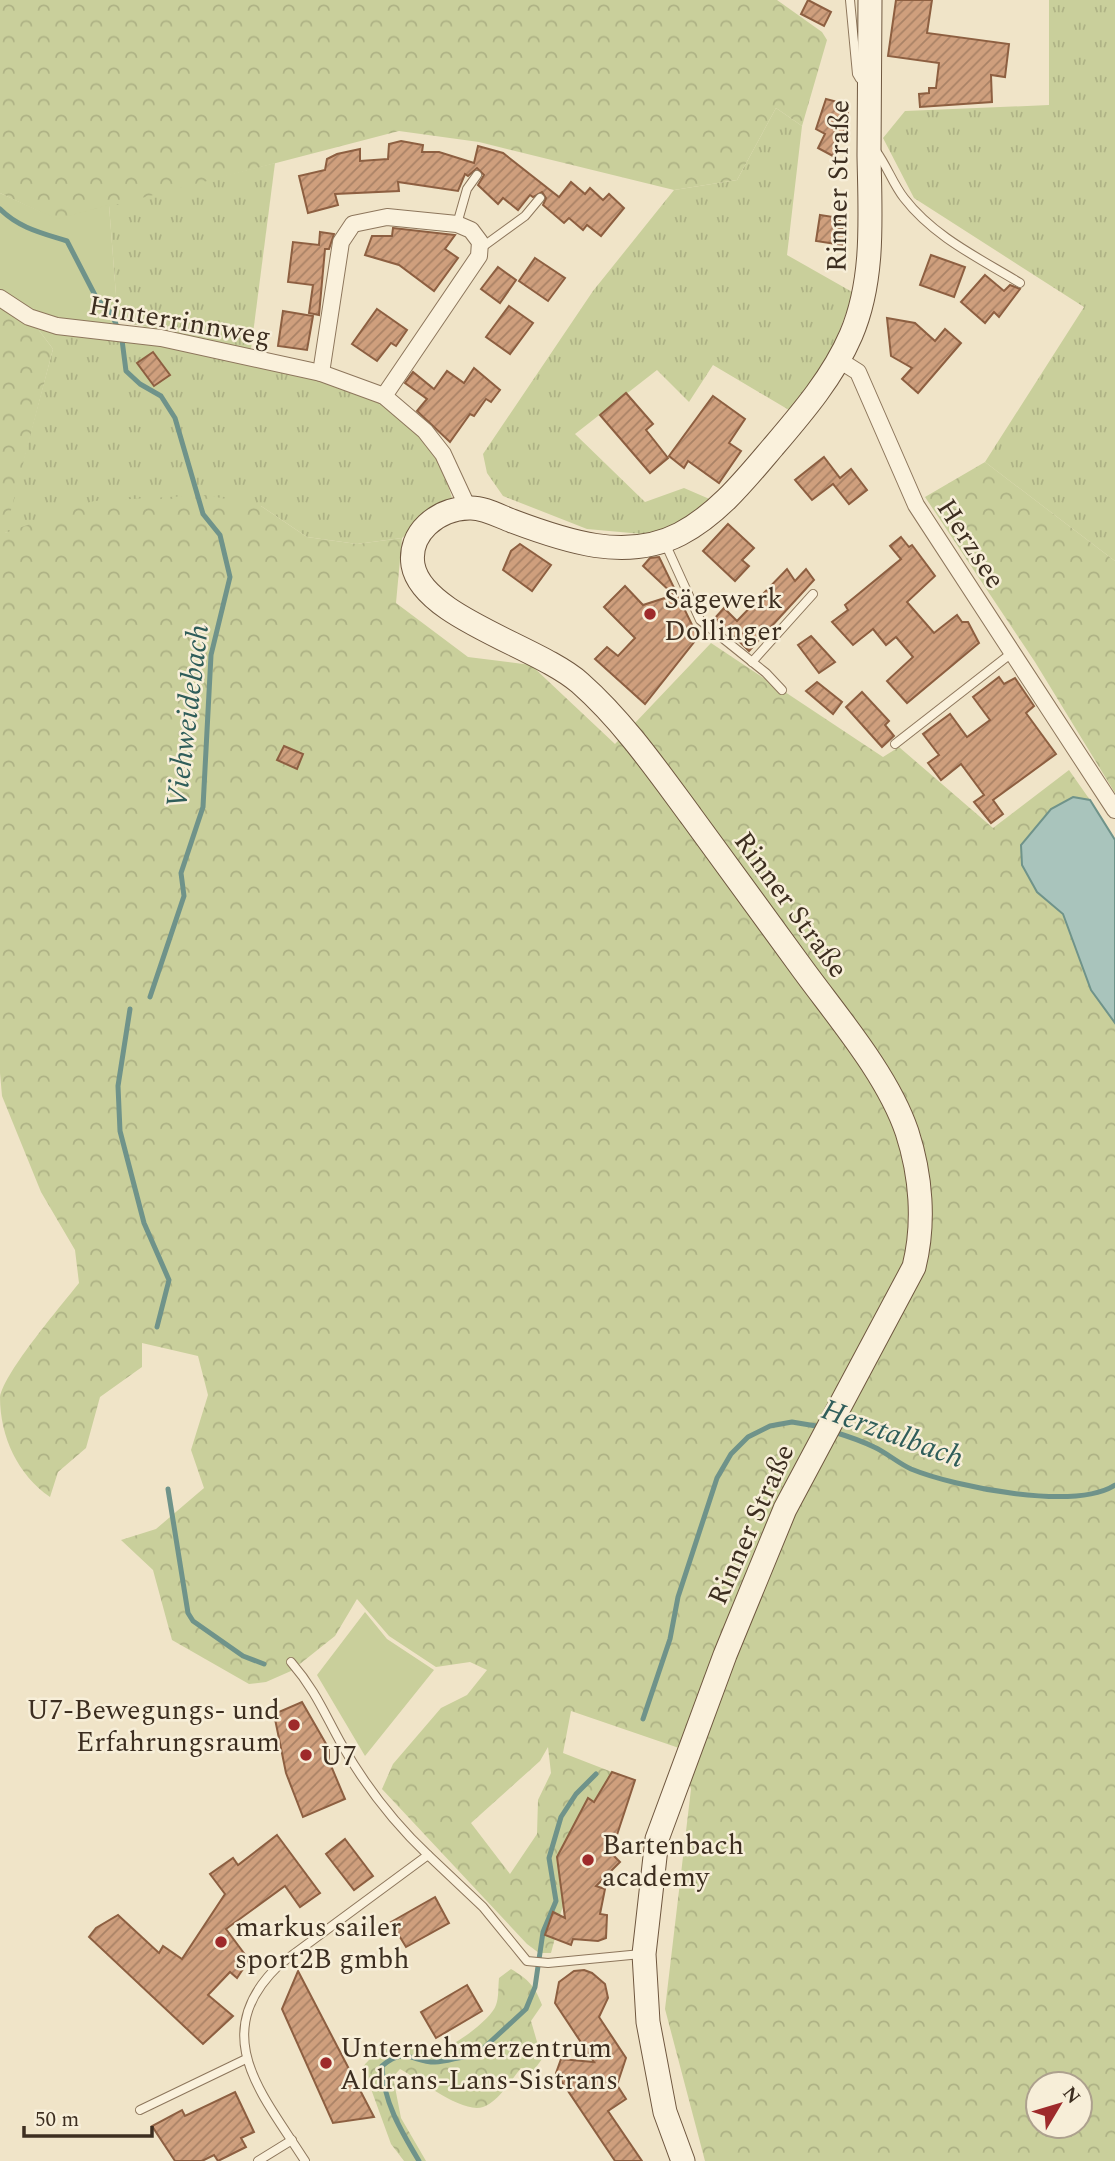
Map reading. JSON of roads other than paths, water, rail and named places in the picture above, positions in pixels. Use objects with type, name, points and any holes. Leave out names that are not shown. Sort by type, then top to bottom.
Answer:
[{"type":"main road","name":"Rinner Straße","points":[[683,2161],[658,2080],[648,2022],[644,1954],[657,1839],[668,1804],[785,1509],[914,1267],[921,1239],[919,1180],[906,1131],[892,1097],[853,1039],[651,761],[579,681],[547,659],[435,601],[415,574],[412,559],[416,537],[434,519],[468,508],[581,544],[606,548],[664,540],[693,526],[726,500],[798,417],[839,359],[856,322],[868,263],[870,0]]},
{"type":"street","points":[[321,373],[341,242],[347,229],[360,220],[387,218],[457,224],[477,236],[481,249],[470,272],[384,396]]},
{"type":"street","name":"Hinterrinnweg","points":[[0,298],[29,317],[57,326],[162,338],[321,373],[384,396],[425,431],[443,454],[468,508]]},
{"type":"street","name":"Herzsee","points":[[839,359],[858,372],[916,505],[1115,810]]},
{"type":"lane","name":"Rinner Straße","points":[[850,0],[856,74],[860,79],[870,79]]},
{"type":"lane","points":[[869,143],[903,197],[928,223],[960,248],[1020,283]]},
{"type":"lane","points":[[457,224],[467,189],[477,176]]},
{"type":"lane","points":[[481,249],[525,216],[540,198]]},
{"type":"lane","points":[[664,540],[699,620],[782,690]]},
{"type":"lane","points":[[752,662],[814,594]]},
{"type":"lane","points":[[895,744],[1013,652]]},
{"type":"lane","points":[[291,1662],[313,1688],[358,1772],[409,1836],[472,1895],[523,1958],[531,1962],[548,1963],[644,1954]]},
{"type":"lane","points":[[305,2161],[253,2081],[246,2059],[245,2036],[249,2014],[258,1991],[269,1974],[428,1854]]},
{"type":"lane","points":[[140,2110],[246,2059]]},
{"type":"lane","points":[[258,2161],[292,2140]]},
{"type":"water","points":[[1073,797],[1090,800],[1115,840],[1115,1023],[1091,990],[1063,914],[1037,892],[1022,865],[1021,845],[1051,809]]},
{"type":"waterway","name":"Viehweidebach","points":[[0,209],[23,225],[67,241],[97,299],[111,313],[116,324]]},
{"type":"waterway","name":"Viehweidebach","points":[[122,340],[126,371],[140,384],[161,396],[175,418],[203,514],[220,535],[230,577],[211,655],[203,807],[181,873],[184,896],[150,997]]},
{"type":"waterway","name":"Viehweidebach","points":[[130,1009],[118,1086],[120,1131],[144,1223],[169,1280],[157,1327]]},
{"type":"waterway","name":"Herztalbach","points":[[643,1719],[670,1639],[678,1597],[717,1478],[731,1454],[748,1437],[770,1426],[792,1422],[822,1427]]},
{"type":"waterway","name":"Herztalbach","points":[[834,1432],[874,1447],[911,1469],[984,1489],[1014,1494],[1072,1496],[1096,1493],[1115,1485]]},
{"type":"waterway","name":"Viehweidebach","points":[[168,1489],[188,1613],[193,1621],[243,1656],[264,1664]]},
{"type":"waterway","name":"Herztalbach","points":[[419,2161],[389,2104],[382,2066],[403,2056],[435,2062],[475,2056],[526,2009],[535,1987],[543,1932],[556,1901],[549,1858],[561,1817],[576,1794],[596,1774]]},
{"type":"place","name":"Sägewerk Dollinger","points":[[650,614]]},
{"type":"place","name":"U7-Bewegungs- und Erfahrungsraum","points":[[294,1725]]},
{"type":"place","name":"U7","points":[[306,1755]]},
{"type":"place","name":"Bartenbach academy","points":[[588,1860]]},
{"type":"place","name":"markus sailer sport2B gmbh","points":[[221,1942]]},
{"type":"place","name":"Unternehmerzentrum Aldrans-Lans-Sistrans","points":[[326,2063]]}]
